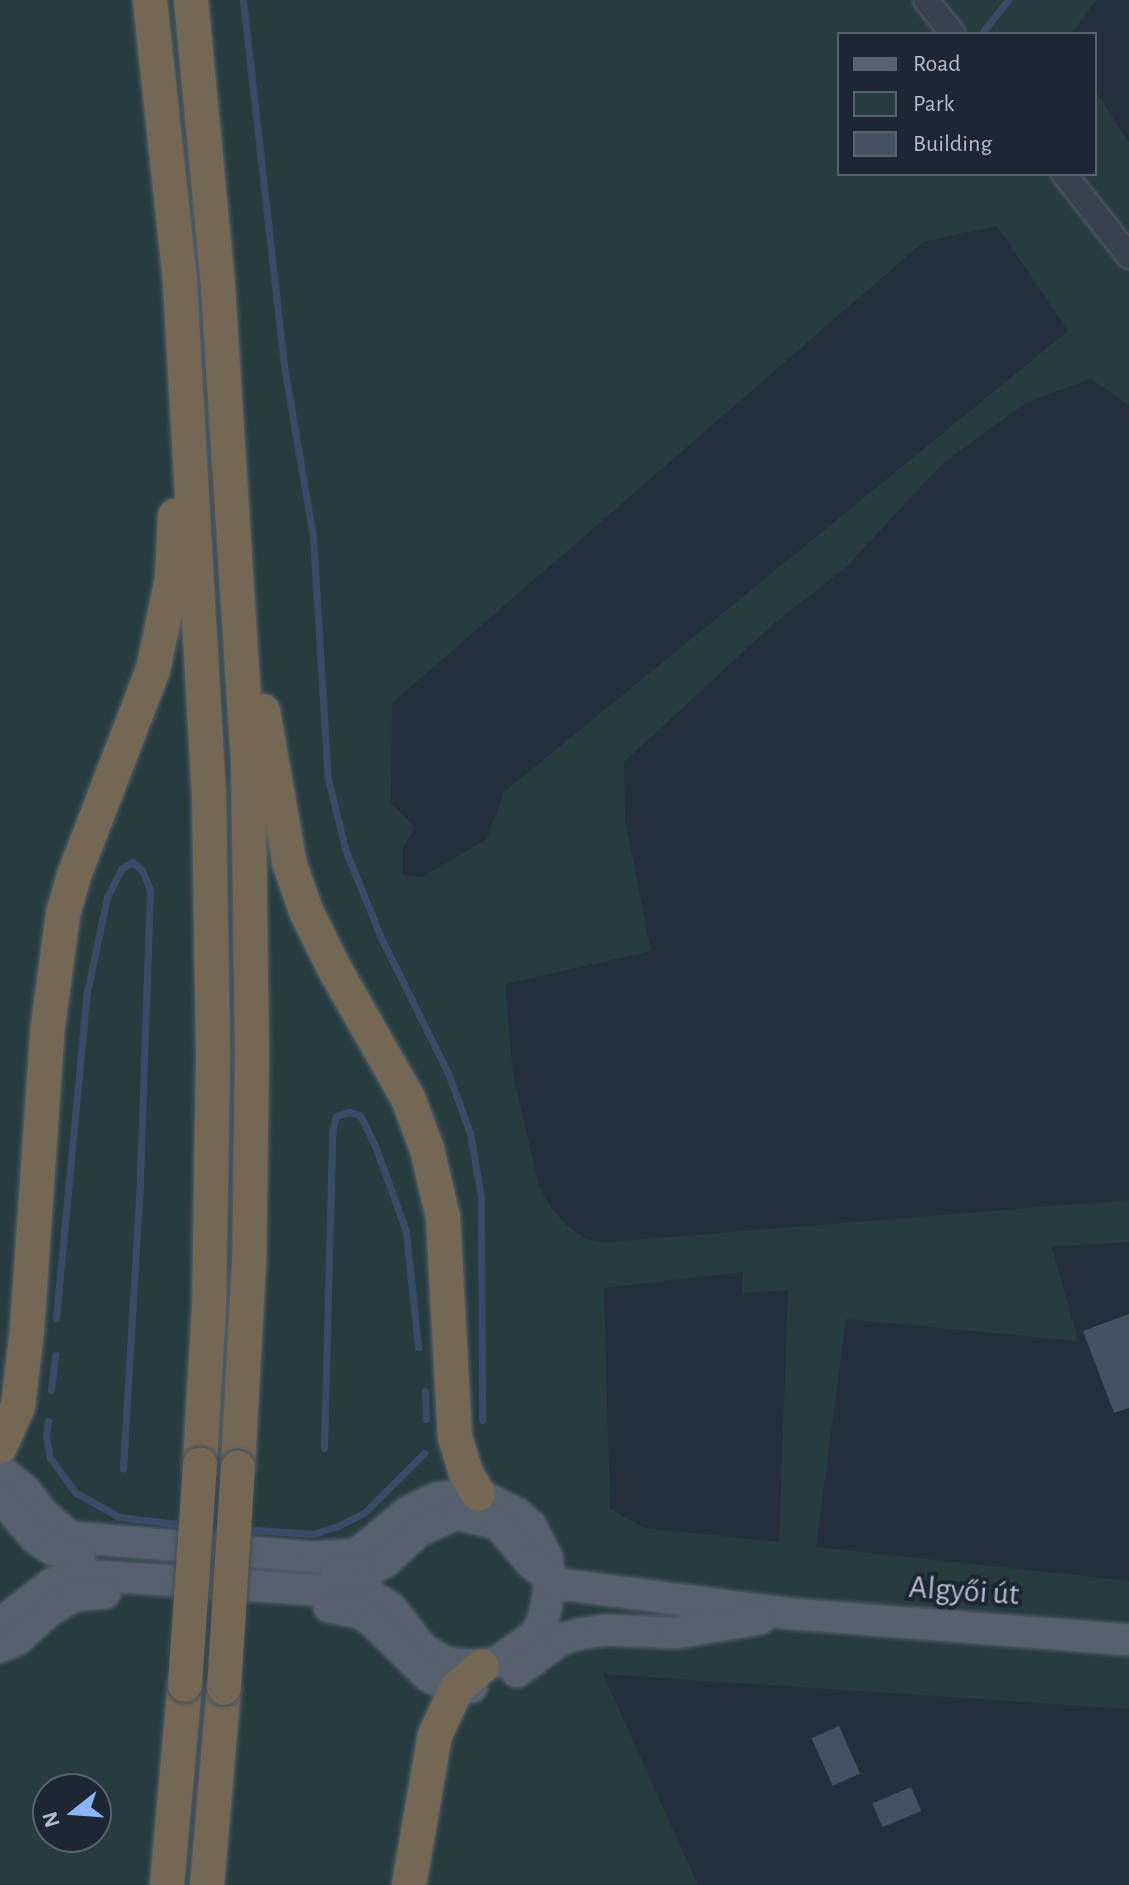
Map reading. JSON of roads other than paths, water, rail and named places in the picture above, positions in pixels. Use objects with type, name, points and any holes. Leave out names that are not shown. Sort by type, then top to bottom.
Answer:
[{"type":"highway","points":[[150,0],[180,283],[198,555],[210,842],[213,1060],[209,1307],[185,1685],[167,1885]]},
{"type":"highway","points":[[191,0],[218,287],[238,577],[248,764],[252,1055],[249,1262],[238,1467],[207,1885]]},
{"type":"highway","points":[[0,1447],[18,1406],[47,1033],[63,914],[73,878],[153,670],[166,618],[176,548],[171,379],[180,283]]},
{"type":"highway","points":[[238,577],[276,795],[298,888],[334,968],[408,1098],[427,1149],[443,1217],[455,1437],[466,1473],[478,1494]]},
{"type":"highway","points":[[409,1885],[435,1735],[469,1677]]},
{"type":"main road","points":[[0,1470],[25,1490],[43,1514],[70,1537],[314,1557],[343,1558],[357,1554],[408,1512],[437,1498],[478,1494],[516,1513],[531,1526],[548,1569],[541,1626]]},
{"type":"main road","points":[[0,1497],[36,1539],[53,1550],[71,1554],[352,1573],[385,1562],[406,1541],[434,1522],[456,1514],[479,1517],[498,1524],[548,1569]]},
{"type":"main road","points":[[548,1569],[561,1567],[675,1584],[794,1614]]},
{"type":"main road","points":[[0,1624],[51,1584],[82,1575],[372,1596],[391,1608],[423,1649],[469,1677],[479,1687],[507,1679],[560,1640],[580,1634],[604,1630],[676,1633],[794,1614]]},
{"type":"main road","points":[[0,1647],[18,1639],[49,1611],[73,1596],[129,1593],[323,1606],[360,1613],[429,1677],[469,1677],[514,1651],[541,1626],[565,1617],[590,1614],[676,1618],[794,1614]]},
{"type":"main road","name":"Algyői út","points":[[794,1614],[1129,1640]]},
{"type":"street","points":[[926,0],[951,32]]},
{"type":"street","points":[[1066,176],[1129,256]]},
{"type":"waterway","points":[[243,0],[284,365],[313,537],[328,779],[345,849],[382,940],[448,1073],[470,1133],[481,1197],[482,1420]]},
{"type":"waterway","points":[[984,30],[1008,0]]},
{"type":"waterway","points":[[56,1318],[87,992],[107,897],[121,869],[132,862],[142,870],[150,890],[140,1182],[123,1468]]},
{"type":"waterway","points":[[324,1448],[332,1132],[336,1116],[349,1112],[360,1115],[376,1148],[406,1232],[418,1347]]},
{"type":"waterway","points":[[51,1390],[55,1355]]},
{"type":"waterway","points":[[425,1391],[426,1419]]},
{"type":"waterway","points":[[48,1421],[46,1436],[50,1458],[76,1493],[119,1517],[186,1525]]},
{"type":"waterway","points":[[243,1529],[313,1534],[338,1526],[364,1513],[424,1453]]}]
